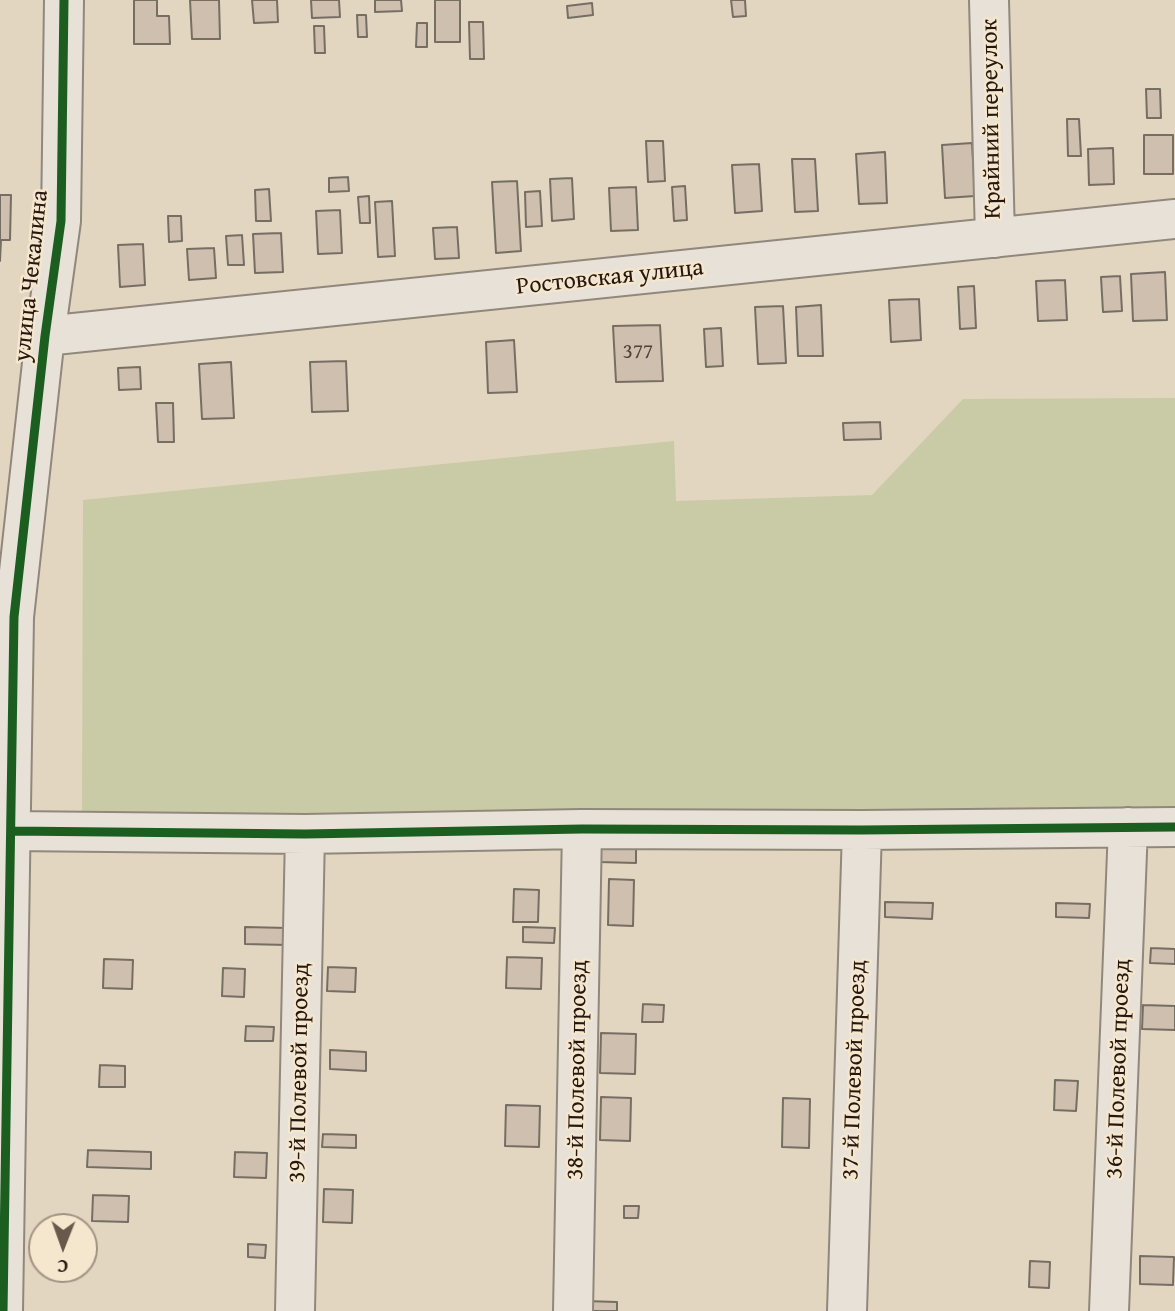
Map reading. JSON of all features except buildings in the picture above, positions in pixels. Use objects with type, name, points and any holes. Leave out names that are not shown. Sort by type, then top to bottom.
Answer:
[{"type":"street","name":"улица Чекалина","points":[[3,1311],[11,831],[7,617],[61,221],[64,0]]},
{"type":"street","name":"Крайний переулок","points":[[989,0],[995,238]]},
{"type":"street","name":"Ростовская улица","points":[[45,336],[1175,219]]},
{"type":"street","name":"36-й Полевой проезд","points":[[1109,1311],[1128,827]]},
{"type":"street","points":[[11,831],[305,834],[582,829],[1175,827]]},
{"type":"street","name":"38-й Полевой проезд","points":[[573,1311],[582,829]]},
{"type":"street","name":"37-й Полевой проезд","points":[[847,1311],[862,830]]},
{"type":"street","name":"39-й Полевой проезд","points":[[295,1311],[305,834]]},
{"type":"green space","points":[[1175,398],[1175,809],[82,822],[83,500],[674,441],[676,501],[872,495],[963,399]]},
{"type":"cycle path","points":[[3,1311],[14,617],[45,336],[61,221],[64,0]]},
{"type":"cycle path","points":[[11,831],[305,834],[582,829],[1175,827]]}]
